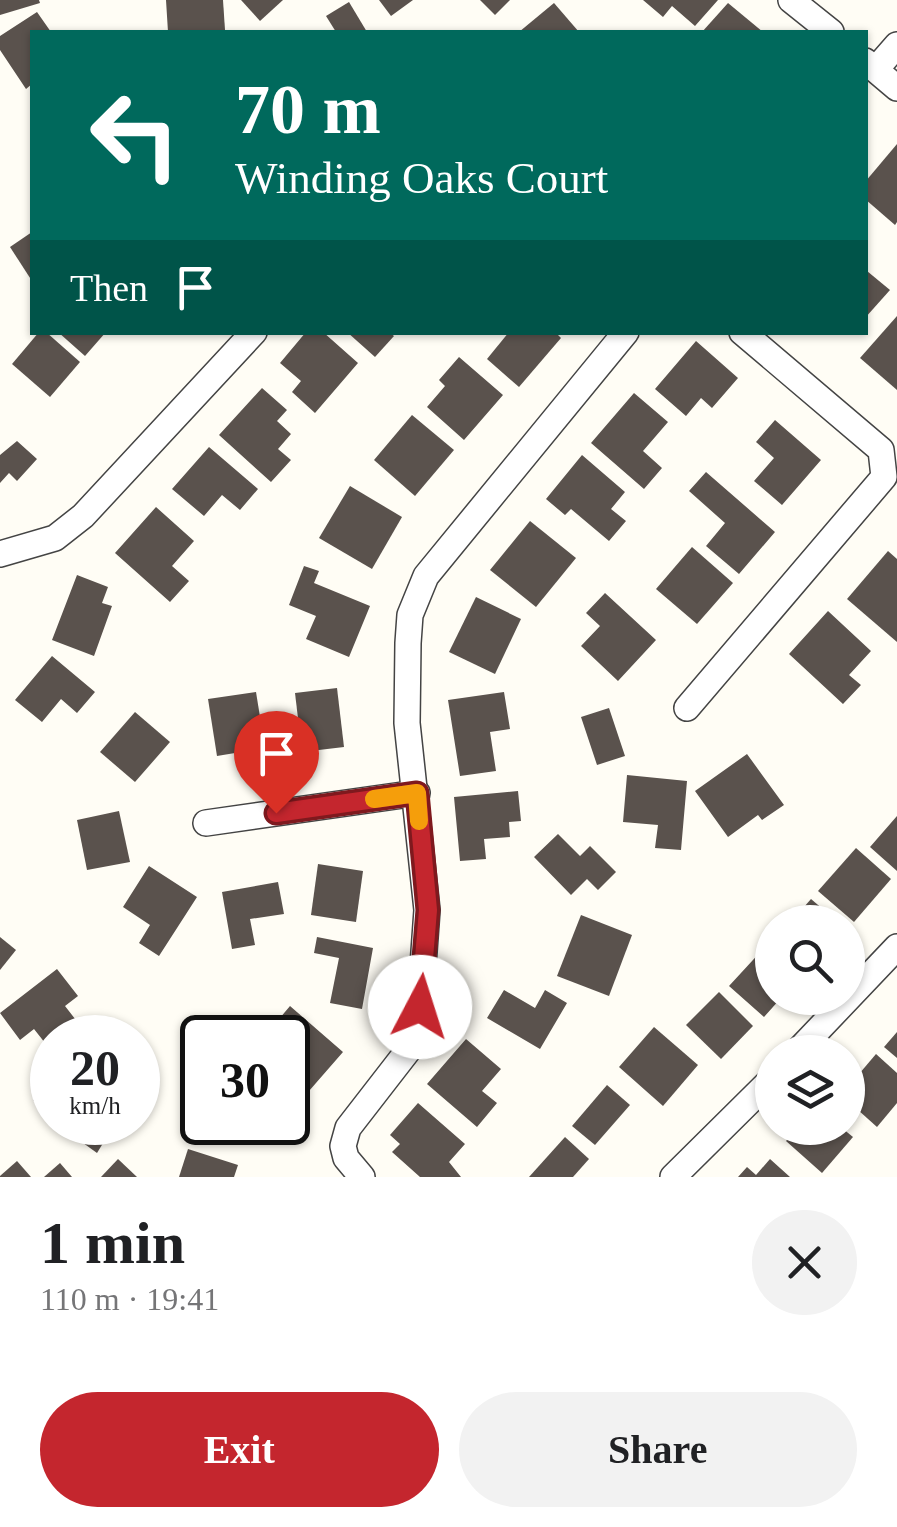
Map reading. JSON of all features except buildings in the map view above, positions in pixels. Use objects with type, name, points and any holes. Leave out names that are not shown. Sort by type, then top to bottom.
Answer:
[{"type":"street","points":[[791,0],[828,30]]},
{"type":"street","points":[[897,45],[870,65],[897,88]]},
{"type":"street","points":[[0,554],[8,555],[54,538],[83,516],[251,335]]},
{"type":"street","points":[[362,1177],[346,1158],[343,1146],[348,1128],[410,1048],[421,989],[428,910],[407,723],[410,615],[426,576],[624,335]]},
{"type":"street","points":[[687,708],[884,477],[881,450],[746,335]]},
{"type":"street","points":[[206,823],[417,793]]},
{"type":"street","points":[[813,1035],[897,947]]},
{"type":"street","points":[[674,1177],[755,1096]]},
{"type":"slow traffic","points":[[374,799],[417,793],[419,821]]},
{"type":"route","points":[[276,813],[417,793],[428,910],[420,1007]]}]
